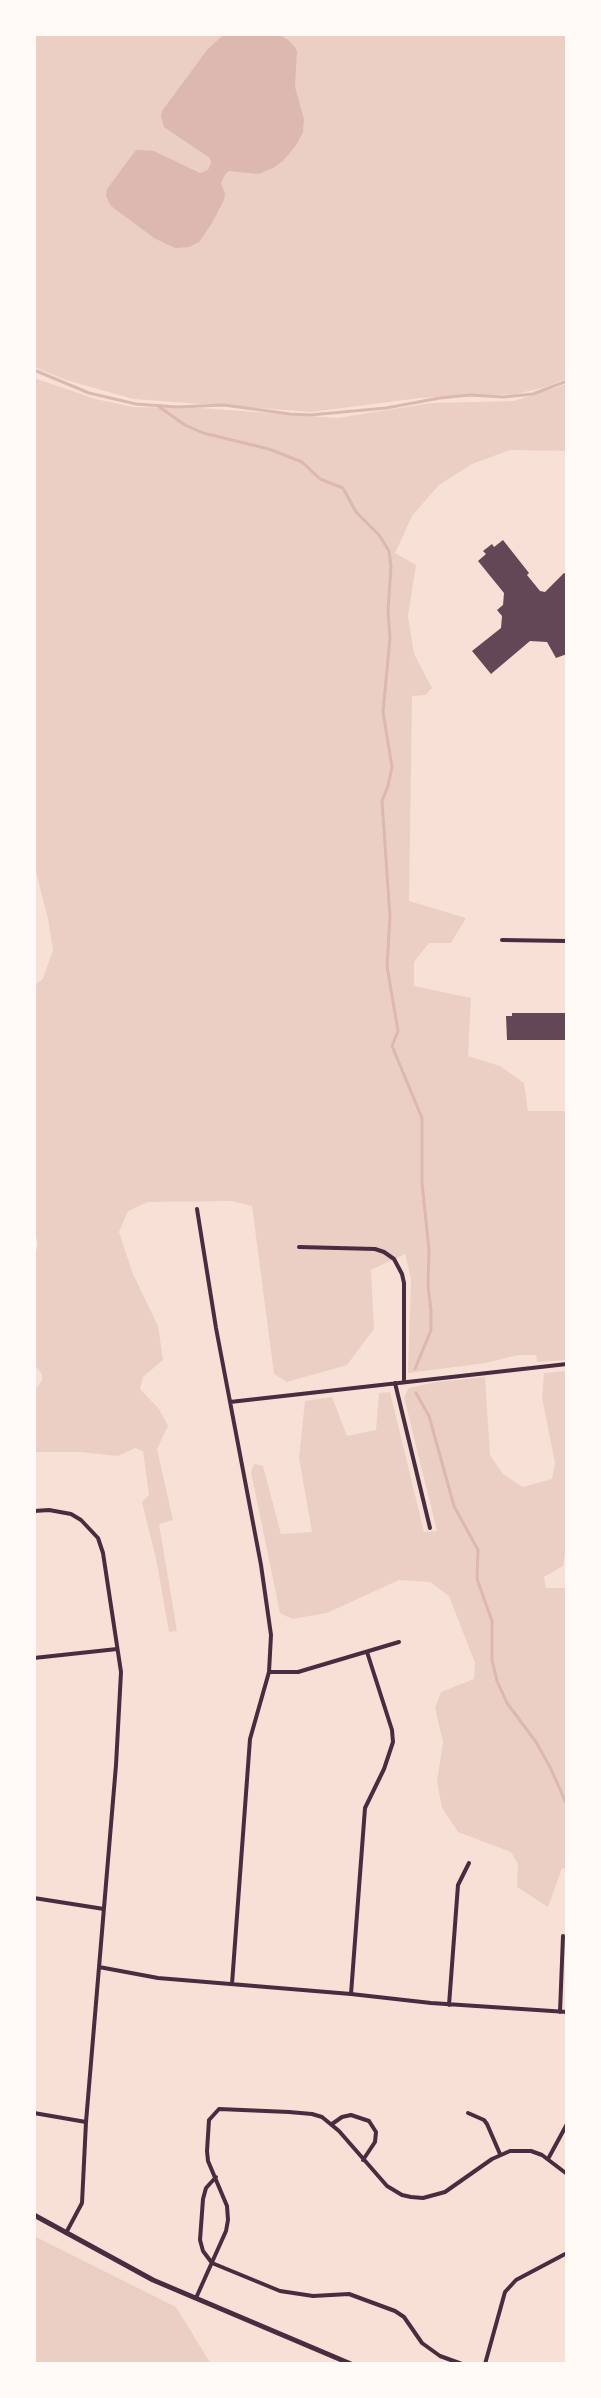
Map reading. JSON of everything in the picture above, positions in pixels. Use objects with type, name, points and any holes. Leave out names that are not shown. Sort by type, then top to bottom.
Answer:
[{"type":"main road","points":[[34,2215],[132,2269],[195,2299],[351,2364]]},
{"type":"street","points":[[502,940],[567,941]]},
{"type":"street","points":[[197,1209],[271,1635],[269,1672],[250,1739],[232,1984]]},
{"type":"street","points":[[299,1247],[375,1249],[394,1259],[404,1283],[404,1382]]},
{"type":"street","points":[[230,1402],[567,1364]]},
{"type":"street","points":[[395,1383],[430,1528]]},
{"type":"street","points":[[34,1511],[71,1514],[98,1538],[103,1553],[121,1691],[82,2203],[66,2233]]},
{"type":"street","points":[[269,1672],[298,1672],[399,1642]]},
{"type":"street","points":[[34,1658],[117,1649]]},
{"type":"street","points":[[351,1994],[365,1808],[393,1742],[367,1652]]},
{"type":"street","points":[[449,2005],[458,1885],[469,1863]]},
{"type":"street","points":[[34,1898],[104,1909]]},
{"type":"street","points":[[560,2012],[563,1936]]},
{"type":"street","points":[[99,1967],[158,1978],[449,2005],[567,2012]]},
{"type":"street","points":[[195,2299],[228,2220],[227,2206],[208,2161],[209,2120],[219,2109],[312,2114],[332,2124],[380,2180],[394,2191],[411,2197],[434,2196],[454,2187],[500,2154],[521,2150],[542,2155],[567,2174]]},
{"type":"street","points":[[34,2113],[86,2122]]},
{"type":"street","points":[[468,2113],[484,2120],[500,2154]]},
{"type":"street","points":[[332,2124],[351,2115],[369,2121],[376,2132],[375,2142],[363,2160]]},
{"type":"street","points":[[548,2159],[567,2124]]},
{"type":"street","points":[[216,2177],[206,2188],[203,2199],[200,2240],[203,2251],[212,2263],[280,2291],[313,2296],[349,2294],[395,2311],[404,2317],[422,2343],[440,2356],[462,2364]]},
{"type":"street","points":[[485,2364],[505,2292],[516,2280],[567,2253]]},
{"type":"shaded area","points":[[34,34],[567,34],[567,378],[516,394],[420,398],[311,412],[133,399],[66,380],[34,367]]},
{"type":"shaded area","points":[[276,34],[295,47],[295,87],[304,119],[303,132],[283,161],[273,168],[259,174],[226,173],[221,183],[224,200],[212,223],[199,242],[189,247],[175,248],[154,238],[111,206],[106,196],[107,189],[136,150],[154,151],[200,173],[208,170],[210,158],[164,127],[161,117],[162,111],[207,50],[222,36]]},
{"type":"shaded area","points":[[34,378],[96,399],[133,407],[201,408],[337,418],[431,403],[514,401],[567,384],[567,451],[510,450],[472,464],[439,485],[412,516],[395,553],[416,565],[408,616],[414,654],[432,688],[426,695],[412,696],[409,901],[466,918],[451,943],[429,943],[414,962],[414,986],[471,998],[468,1056],[500,1066],[524,1083],[528,1111],[567,1111],[567,1360],[537,1362],[536,1355],[518,1355],[486,1363],[408,1373],[411,1279],[405,1254],[371,1270],[374,1329],[347,1365],[287,1382],[274,1374],[252,1206],[232,1201],[148,1202],[128,1211],[119,1232],[133,1274],[158,1326],[163,1360],[143,1377],[140,1389],[159,1409],[168,1426],[157,1449],[173,1520],[159,1524],[177,1631],[169,1632],[142,1502],[149,1495],[143,1451],[135,1448],[118,1456],[34,1452],[34,1392],[42,1380],[42,1374],[34,1365],[34,1257],[38,1245],[34,1225],[34,985],[43,979],[53,950],[34,864]]},
{"type":"shaded area","points":[[567,1371],[567,1542],[563,1566],[544,1577],[546,1588],[567,1588],[567,1869],[562,1868],[548,1907],[517,1887],[518,1864],[511,1852],[458,1832],[442,1808],[437,1781],[443,1742],[435,1708],[441,1692],[474,1679],[475,1663],[449,1596],[430,1582],[399,1580],[327,1613],[292,1619],[280,1613],[251,1472],[254,1464],[263,1466],[281,1534],[312,1532],[299,1458],[305,1401],[332,1397],[347,1436],[376,1430],[379,1393],[390,1392],[424,1532],[437,1531],[404,1397],[409,1388],[485,1377],[490,1455],[503,1474],[523,1487],[552,1479],[555,1463],[542,1398],[544,1373]]},
{"type":"shaded area","points":[[34,2236],[176,2307],[211,2364],[34,2364]]},
{"type":"building","points":[[503,540],[540,591],[545,592],[564,573],[567,574],[567,654],[556,658],[547,642],[530,641],[491,674],[472,651],[501,628],[502,616],[497,610],[503,605],[504,593],[478,561],[486,554],[483,551]]},
{"type":"building","points":[[512,1013],[567,1013],[567,1040],[507,1040],[506,1016],[512,1016]]},
{"type":"waterway","points":[[34,370],[89,393],[136,404],[177,407],[224,405],[310,415],[386,408],[470,395],[503,397],[533,394],[567,381]]},
{"type":"waterway","points":[[158,406],[185,425],[203,433],[269,449],[302,462],[320,479],[343,488],[356,512],[379,535],[389,551],[390,638],[383,712],[392,767],[382,801],[390,917],[387,966],[398,1031],[392,1046],[422,1118],[422,1183],[431,1311],[431,1330],[415,1369]]},
{"type":"waterway","points":[[416,1393],[429,1416],[454,1506],[478,1550],[477,1579],[492,1621],[492,1660],[497,1681],[507,1703],[536,1742],[567,1805]]}]
